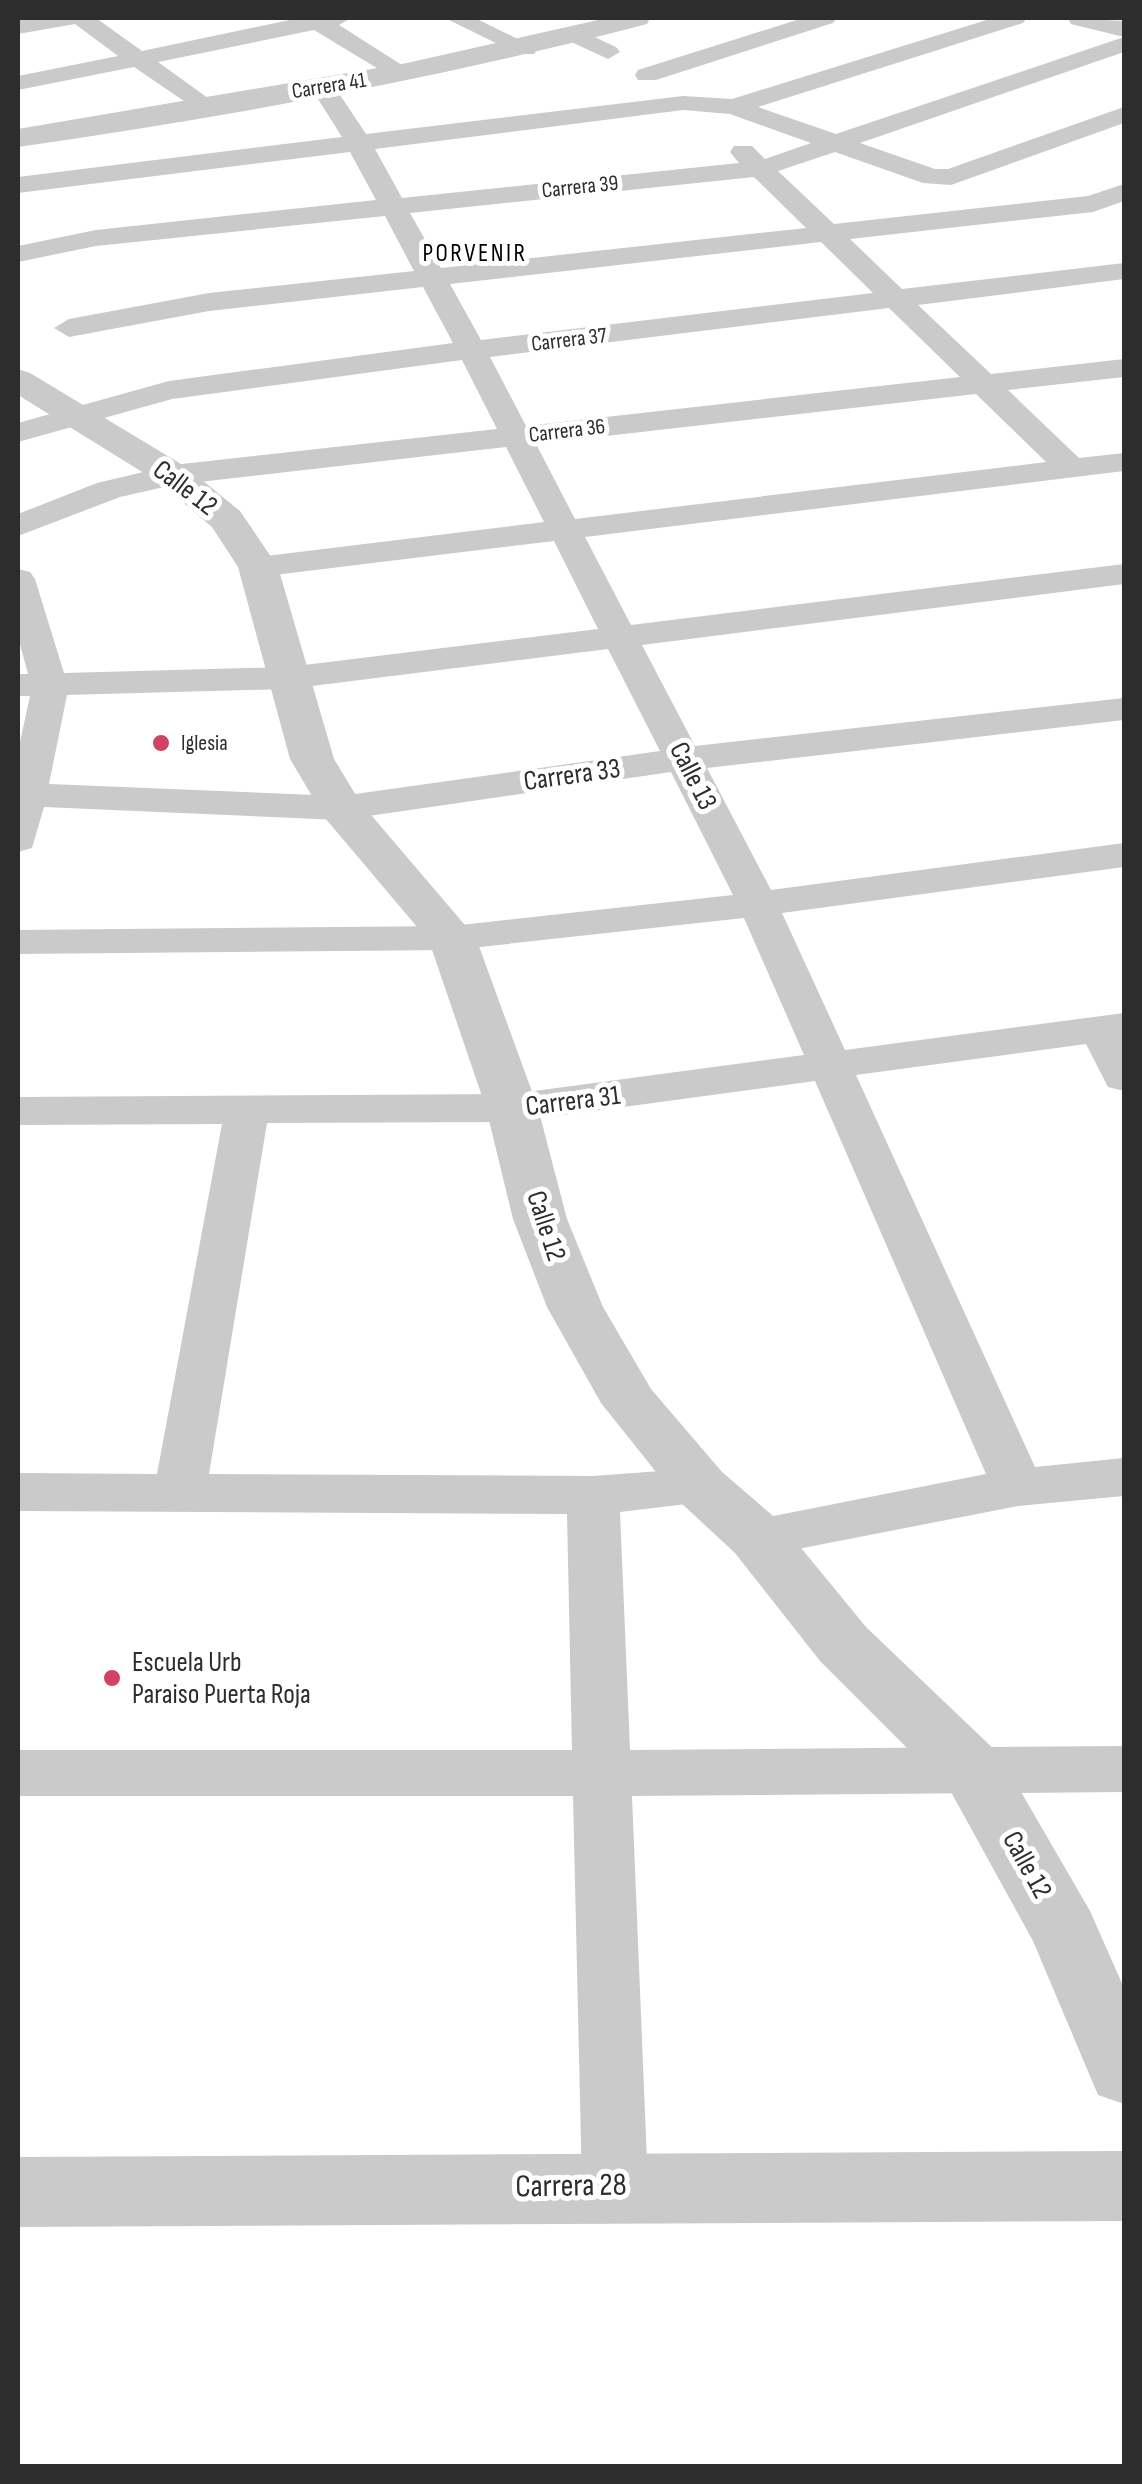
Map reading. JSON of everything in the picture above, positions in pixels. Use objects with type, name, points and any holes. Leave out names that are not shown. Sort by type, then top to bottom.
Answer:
[{"type":"street","points":[[18,28],[69,18]]},
{"type":"street","points":[[82,18],[203,106]]},
{"type":"street","points":[[457,18],[526,49]]},
{"type":"street","name":"Carrera 41","points":[[18,138],[404,74],[526,49],[636,18]]},
{"type":"street","points":[[824,18],[647,75],[762,168],[1072,468]]},
{"type":"street","points":[[734,108],[1015,18]]},
{"type":"street","points":[[1080,18],[1124,28]]},
{"type":"street","points":[[1117,18],[1124,19]]},
{"type":"street","points":[[18,83],[322,19],[404,74]]},
{"type":"street","points":[[575,35],[608,52]]},
{"type":"street","name":"Carrera 39","points":[[18,254],[96,238],[762,168],[1124,44]]},
{"type":"street","name":"Calle 13","points":[[323,88],[359,144],[518,437],[562,531],[620,634],[758,904],[1018,1487]]},
{"type":"street","points":[[18,185],[683,103],[734,108],[932,176],[969,172],[1124,115]]},
{"type":"street","points":[[969,172],[1092,204],[1118,220]]},
{"type":"street","points":[[69,328],[209,302],[431,274],[1092,204],[1124,192]]},
{"type":"street","name":"Carrera 37","points":[[18,433],[169,390],[1124,272]]},
{"type":"street","name":"Carrera 36","points":[[18,526],[109,490],[173,475],[1124,368]]},
{"type":"street","name":"Calle 12","points":[[18,380],[173,475],[226,519],[258,567],[312,759],[340,808],[452,938],[512,1108],[540,1219],[575,1307],[630,1403],[701,1487],[758,1537],[843,1644],[975,1773],[1065,1932],[1124,2072]]},
{"type":"street","points":[[258,567],[1124,462]]},
{"type":"street","points":[[34,686],[288,678],[1124,574]]},
{"type":"street","points":[[18,578],[34,686],[18,840]]},
{"type":"street","name":"Carrera 33","points":[[24,794],[340,808],[685,759],[1124,709]]},
{"type":"street","points":[[18,942],[452,938],[758,904],[1124,855]]},
{"type":"street","points":[[1113,1027],[1124,1077]]},
{"type":"street","name":"Carrera 31","points":[[18,1111],[246,1113],[512,1108],[832,1068],[1113,1027]]},
{"type":"street","points":[[180,1492],[246,1113]]},
{"type":"street","points":[[758,1537],[1018,1487],[1124,1477]]},
{"type":"street","points":[[18,1492],[593,1495],[701,1487]]},
{"type":"street","points":[[593,1495],[615,2186]]},
{"type":"street","points":[[18,1773],[975,1773],[1124,1768]]},
{"type":"street","name":"Carrera 28","points":[[18,2192],[1124,2186]]},
{"type":"place","name":"Iglesia","points":[[161,743]]},
{"type":"place","name":"Escuela Urb Paraiso Puerta Roja","points":[[112,1678]]},
{"type":"district","name":"PORVENIR","points":[[475,253]]}]
